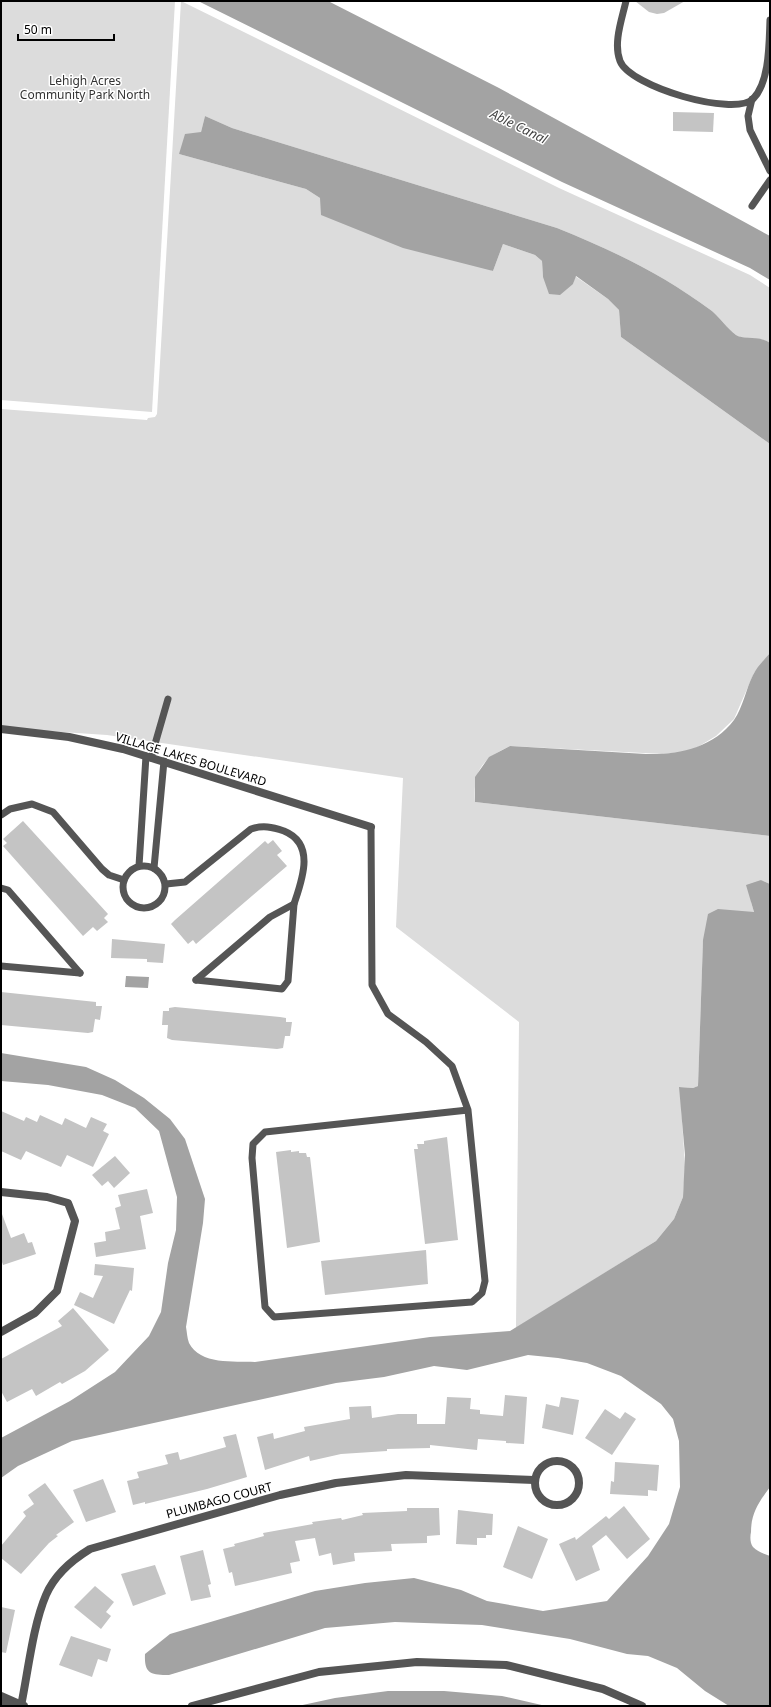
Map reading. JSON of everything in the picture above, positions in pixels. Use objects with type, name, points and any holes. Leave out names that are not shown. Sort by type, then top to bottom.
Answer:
[{"type":"street","name":"VILLAGE LAKES BOULEVARD","points":[[1,729],[69,737],[123,749],[371,827]]},
{"type":"street","points":[[1,1192],[47,1197],[68,1203],[75,1221],[57,1291],[35,1313],[1,1332]]},
{"type":"street","points":[[556,1460],[564,1461],[575,1470],[579,1485],[574,1497],[568,1502],[561,1505],[550,1504],[543,1501],[538,1495],[534,1480],[542,1466],[556,1460]]},
{"type":"street","name":"PLUMBAGO COURT","points":[[21,1706],[39,1619],[46,1594],[58,1575],[72,1561],[90,1549],[280,1495],[336,1483],[406,1475],[534,1480]]},
{"type":"street","points":[[192,1706],[319,1672],[417,1662],[506,1665],[603,1689],[642,1706]]},
{"type":"street","points":[[1,1696],[21,1706]]},
{"type":"street","points":[[1,1704],[24,1706]]},
{"type":"lane","points":[[626,1],[620,27],[618,45],[620,61],[628,72],[644,83],[667,92],[734,105],[752,99]]},
{"type":"lane","points":[[770,20],[768,61],[761,86],[752,99],[748,116],[750,130],[770,171]]},
{"type":"lane","points":[[752,206],[770,180]]},
{"type":"lane","points":[[139,866],[149,757],[168,699]]},
{"type":"lane","points":[[154,868],[164,762]]},
{"type":"lane","points":[[1,815],[10,810],[32,804],[53,812],[102,869],[109,875],[124,880]]},
{"type":"lane","points":[[166,884],[185,882],[251,829],[261,826],[275,828],[292,834],[303,848],[305,860],[303,877],[294,904],[288,981],[282,989],[196,980],[270,917],[294,904]]},
{"type":"lane","points":[[371,827],[372,985],[388,1014],[426,1042],[452,1066],[468,1110],[484,1281],[482,1293],[472,1302],[274,1318],[265,1307],[252,1144],[265,1132],[468,1110]]},
{"type":"lane","points":[[139,866],[154,868],[164,878],[166,884],[163,898],[153,907],[146,908],[132,905],[124,894],[124,880],[128,874],[139,866]]},
{"type":"lane","points":[[1,888],[8,890],[80,973],[1,966]]},
{"type":"green space","name":"Lehigh Acres Community Park North","points":[[1,1],[175,1],[152,412],[1,400]]},
{"type":"green space","points":[[181,1],[559,188],[750,275],[770,288],[770,343],[736,335],[712,311],[675,286],[637,264],[598,245],[557,228],[232,128],[205,116],[201,132],[179,154],[306,189],[320,198],[493,271],[503,244],[535,255],[542,261],[543,277],[573,284],[575,276],[608,299],[619,310],[621,337],[770,444],[770,653],[754,673],[734,719],[716,736],[691,751],[662,754],[510,746],[486,761],[478,774],[475,802],[770,836],[770,884],[761,880],[751,902],[754,912],[703,941],[698,1086],[693,1088],[680,1087],[685,1167],[683,1197],[674,1219],[656,1241],[516,1328],[519,1022],[396,927],[403,778],[107,735],[1,728],[1,409],[147,420],[148,418],[155,417],[157,414]]},
{"type":"water","name":"Able Canal","points":[[198,1],[328,1],[499,88],[770,236],[770,280],[750,268],[562,182]]},
{"type":"water","points":[[205,116],[232,128],[557,228],[598,245],[637,264],[675,286],[712,311],[736,335],[761,339],[770,343],[770,444],[621,337],[619,310],[608,299],[576,276],[573,284],[560,295],[549,294],[543,277],[542,261],[535,255],[503,244],[493,271],[403,248],[321,215],[320,198],[306,189],[179,154],[185,134],[201,132]]},
{"type":"water","points":[[770,653],[770,836],[475,802],[475,777],[489,757],[510,746],[658,754],[682,751],[705,743],[726,730],[734,720],[740,709],[753,675]]},
{"type":"water","points":[[761,880],[770,884],[770,1487],[754,1513],[750,1538],[753,1547],[759,1552],[770,1556],[770,1706],[729,1706],[705,1691],[677,1668],[648,1656],[627,1654],[570,1639],[482,1625],[395,1622],[325,1628],[169,1675],[158,1675],[150,1672],[146,1666],[145,1654],[170,1634],[315,1591],[365,1583],[414,1578],[461,1590],[487,1601],[543,1611],[607,1601],[648,1556],[669,1524],[680,1487],[679,1441],[673,1419],[661,1404],[621,1376],[587,1363],[528,1355],[467,1370],[434,1366],[384,1377],[336,1383],[72,1441],[18,1466],[1,1478],[1,1438],[70,1401],[115,1372],[149,1336],[161,1312],[168,1263],[176,1230],[177,1197],[159,1131],[135,1108],[102,1095],[48,1085],[1,1081],[1,1053],[86,1067],[115,1080],[144,1098],[170,1119],[185,1139],[205,1199],[203,1223],[186,1327],[189,1343],[194,1350],[201,1355],[218,1360],[255,1362],[430,1337],[510,1331],[656,1241],[674,1219],[683,1197],[685,1155],[679,1087],[693,1088],[698,1086],[703,940],[708,914],[718,909],[754,912],[746,885]]},
{"type":"water","points":[[126,976],[149,977],[148,988],[125,987]]},
{"type":"water","points":[[388,1691],[444,1691],[502,1696],[546,1706],[298,1706],[335,1698]]},
{"type":"building","points":[[635,1],[685,1],[664,13],[657,14],[649,12]]},
{"type":"building","points":[[673,112],[714,113],[713,132],[673,131]]},
{"type":"building","points":[[23,821],[108,914],[104,918],[108,922],[97,931],[93,927],[83,936],[3,846],[7,843],[3,839]]},
{"type":"building","points":[[273,840],[282,851],[277,855],[287,866],[196,944],[193,940],[188,944],[171,924],[265,841],[268,844]]},
{"type":"building","points":[[112,939],[165,944],[163,963],[147,962],[147,959],[111,958]]},
{"type":"building","points":[[1,992],[96,1002],[96,1006],[102,1006],[100,1020],[95,1019],[93,1032],[88,1033],[1,1025]]},
{"type":"building","points":[[175,1007],[286,1018],[286,1022],[292,1022],[290,1036],[285,1036],[283,1048],[277,1049],[172,1040],[167,1038],[168,1025],[162,1025],[163,1011],[169,1011],[169,1008]]},
{"type":"building","points":[[1,1111],[24,1121],[26,1117],[37,1122],[40,1115],[62,1125],[65,1118],[86,1128],[91,1117],[107,1124],[103,1131],[109,1134],[93,1167],[67,1155],[61,1167],[26,1151],[21,1160],[1,1151]]},
{"type":"building","points":[[447,1137],[458,1240],[425,1244],[414,1149],[418,1149],[417,1144],[424,1144],[424,1141]]},
{"type":"building","points":[[291,1150],[291,1152],[299,1151],[299,1153],[306,1153],[307,1157],[310,1157],[320,1242],[287,1248],[276,1152]]},
{"type":"building","points":[[115,1156],[130,1173],[114,1188],[108,1181],[102,1186],[92,1175]]},
{"type":"building","points":[[147,1189],[153,1213],[140,1216],[146,1249],[96,1257],[94,1243],[106,1241],[105,1232],[120,1229],[115,1208],[121,1206],[118,1195]]},
{"type":"building","points":[[1,1214],[11,1238],[24,1233],[28,1243],[32,1242],[36,1254],[3,1265],[1,1259]]},
{"type":"building","points":[[426,1250],[428,1284],[325,1295],[321,1261]]},
{"type":"building","points":[[95,1264],[134,1268],[132,1291],[130,1290],[114,1324],[74,1305],[80,1292],[93,1298],[103,1276],[94,1275]]},
{"type":"building","points":[[73,1308],[109,1350],[85,1371],[62,1384],[60,1382],[36,1396],[32,1389],[7,1402],[1,1391],[1,1359],[62,1326],[58,1321]]},
{"type":"building","points":[[505,1395],[527,1397],[524,1444],[478,1439],[477,1450],[430,1445],[430,1448],[387,1449],[387,1451],[341,1454],[310,1461],[309,1456],[265,1470],[257,1437],[273,1433],[274,1439],[305,1431],[304,1427],[350,1419],[349,1407],[371,1406],[372,1418],[398,1414],[417,1414],[417,1424],[445,1424],[447,1397],[471,1398],[470,1409],[480,1410],[480,1414],[503,1416]]},
{"type":"building","points":[[561,1397],[579,1400],[573,1435],[542,1428],[546,1404],[559,1407]]},
{"type":"building","points":[[605,1409],[620,1419],[625,1412],[636,1419],[612,1455],[585,1438]]},
{"type":"building","points":[[236,1434],[247,1477],[207,1489],[145,1504],[145,1502],[133,1505],[127,1481],[139,1478],[137,1472],[168,1464],[165,1455],[178,1452],[180,1460],[226,1447],[223,1437]]},
{"type":"building","points":[[615,1462],[659,1465],[657,1491],[648,1490],[648,1496],[610,1494],[611,1481],[614,1482]]},
{"type":"building","points":[[103,1479],[116,1512],[86,1522],[73,1490]]},
{"type":"building","points":[[45,1483],[74,1522],[56,1535],[58,1536],[49,1543],[21,1574],[1,1558],[1,1546],[26,1516],[23,1512],[34,1504],[28,1495]]},
{"type":"building","points":[[624,1506],[650,1539],[627,1559],[606,1535],[592,1546],[600,1570],[576,1581],[559,1544],[575,1537],[576,1540],[606,1516],[609,1519]]},
{"type":"building","points":[[407,1508],[439,1508],[440,1535],[427,1536],[427,1543],[391,1544],[392,1551],[354,1553],[355,1561],[333,1565],[331,1553],[319,1556],[315,1538],[295,1541],[300,1561],[290,1563],[292,1573],[235,1586],[232,1572],[229,1573],[223,1549],[235,1546],[234,1544],[264,1536],[263,1533],[313,1524],[312,1522],[341,1518],[342,1520],[363,1515],[362,1513],[407,1511]]},
{"type":"building","points":[[458,1510],[493,1514],[492,1535],[486,1535],[486,1538],[477,1538],[477,1545],[456,1544]]},
{"type":"building","points":[[518,1526],[548,1539],[532,1579],[503,1567]]},
{"type":"building","points":[[203,1550],[211,1584],[208,1585],[211,1597],[191,1601],[180,1556]]},
{"type":"building","points":[[155,1565],[166,1594],[133,1606],[121,1574]]},
{"type":"building","points":[[95,1586],[114,1602],[106,1612],[111,1616],[101,1629],[74,1607]]},
{"type":"building","points":[[1,1607],[15,1610],[6,1653],[1,1652]]},
{"type":"building","points":[[71,1636],[111,1649],[107,1662],[98,1659],[92,1677],[59,1665]]}]
